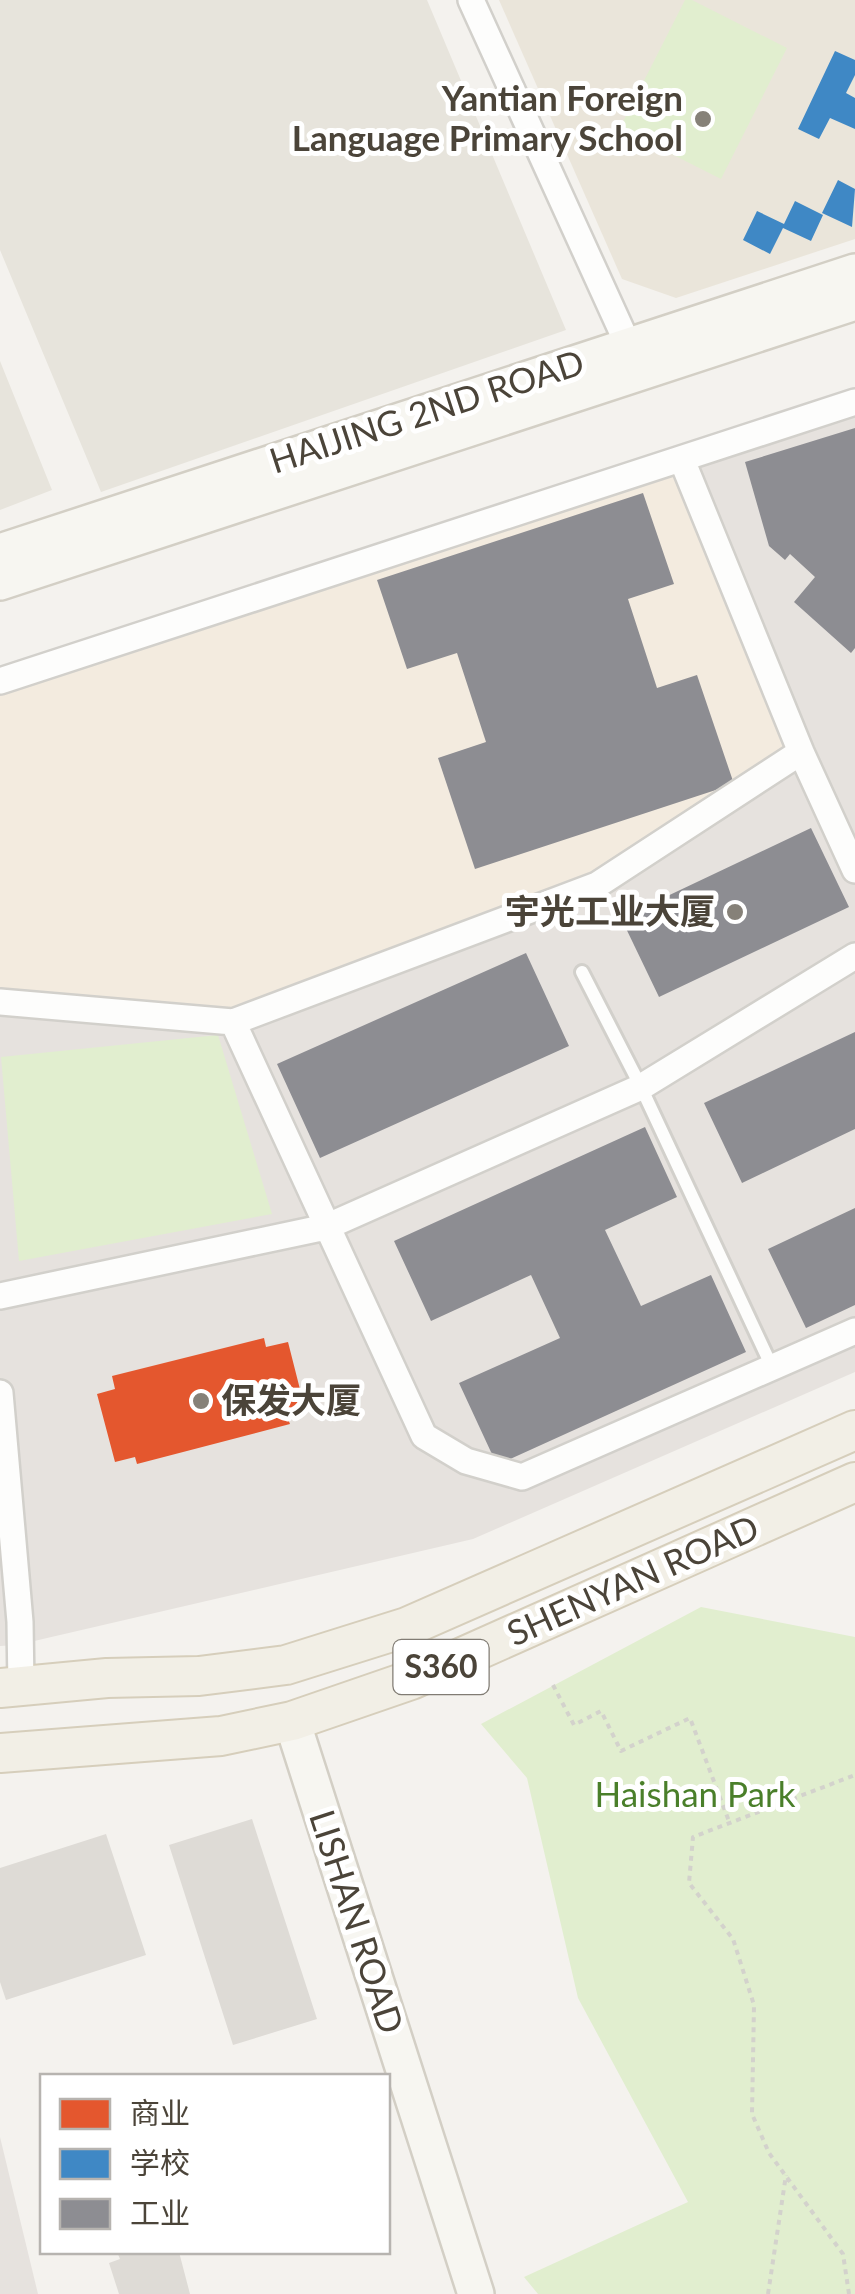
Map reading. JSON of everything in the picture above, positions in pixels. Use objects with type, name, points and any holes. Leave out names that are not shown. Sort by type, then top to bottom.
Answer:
[{"type":"main road","name":"SHENYAN ROAD","points":[[11,1688],[106,1678],[199,1676],[286,1665],[407,1626],[855,1430]]},
{"type":"main road","name":"SHENYAN ROAD","points":[[0,1753],[186,1740],[292,1721],[410,1680],[855,1482]]},
{"type":"street","points":[[472,0],[634,359]]},
{"type":"street","name":"HAIJING 2ND ROAD","points":[[0,582],[634,359],[855,272]]},
{"type":"street","name":"HAIJING 2ND ROAD","points":[[0,552],[634,359],[855,302]]},
{"type":"street","points":[[0,681],[855,402]]},
{"type":"street","points":[[682,460],[801,752],[855,870]]},
{"type":"street","points":[[0,1002],[233,1022],[597,885],[801,752]]},
{"type":"street","points":[[0,1296],[326,1227],[641,1087],[855,956]]},
{"type":"street","points":[[233,1022],[424,1436],[466,1461],[522,1476],[855,1331]]},
{"type":"street","points":[[0,1393],[11,1688]]},
{"type":"street","name":"LISHAN ROAD","points":[[292,1721],[476,2294]]},
{"type":"lane","points":[[582,972],[641,1087],[772,1368]]},
{"type":"path","points":[[554,1685],[574,1724],[602,1712],[621,1751],[690,1718],[730,1824]]},
{"type":"path","points":[[849,2294],[843,2254],[770,2154],[752,2114],[754,2005],[732,1940],[689,1883],[693,1837],[855,1775]]},
{"type":"path","points":[[768,2294],[786,2175]]},
{"type":"shaded area","points":[[0,0],[427,0],[566,330],[101,492],[0,250]]},
{"type":"shaded area","name":"Yantian Foreign Language Primary School","points":[[499,0],[855,0],[855,239],[676,298],[622,279]]},
{"type":"shaded area","points":[[0,361],[52,490],[0,510]]},
{"type":"shaded area","points":[[855,402],[855,1372],[473,1539],[0,1646],[0,1002],[233,1022],[556,902],[801,752],[682,460]]},
{"type":"shaded area","points":[[682,460],[801,752],[597,885],[233,1022],[0,1002],[0,681]]},
{"type":"shaded area","points":[[0,2137],[38,2294],[0,2294]]},
{"type":"green space","points":[[685,0],[787,48],[721,179],[620,128]]},
{"type":"green space","points":[[218,1035],[272,1214],[19,1261],[1,1057]]},
{"type":"green space","name":"Haishan Park","points":[[701,1607],[855,1637],[855,2294],[538,2294],[524,2277],[688,2202],[578,1998],[527,1778],[481,1724]]},
{"type":"building: 商业","name":"保发大厦","points":[[264,1338],[266,1347],[288,1342],[305,1409],[286,1414],[290,1424],[137,1464],[135,1457],[115,1462],[97,1394],[115,1389],[112,1376]]},
{"type":"building: 学校","points":[[835,51],[855,60],[855,75],[846,93],[855,98],[855,129],[830,118],[819,139],[798,129]]},
{"type":"building: 学校","points":[[838,180],[855,189],[852,227],[822,213]]},
{"type":"building: 学校","points":[[795,201],[823,215],[811,241],[783,228],[770,254],[743,240],[757,211],[784,224]]},
{"type":"building: 工业","points":[[855,428],[855,648],[851,653],[794,602],[815,577],[790,554],[785,560],[769,546],[745,462]]},
{"type":"building: 工业","points":[[643,493],[674,584],[628,599],[657,688],[697,675],[734,784],[475,869],[438,758],[486,742],[457,653],[407,669],[377,580]]},
{"type":"building: 工业","name":"宇光工业大厦","points":[[811,828],[849,907],[659,997],[621,918]]},
{"type":"building: 工业","points":[[526,953],[569,1046],[320,1158],[277,1064]]},
{"type":"building: 工业","points":[[855,1032],[855,1129],[742,1183],[704,1103]]},
{"type":"building: 工业","points":[[645,1127],[677,1197],[605,1230],[641,1306],[711,1275],[746,1352],[497,1465],[459,1383],[560,1338],[531,1275],[431,1321],[394,1241]]},
{"type":"building: 工业","points":[[855,1208],[855,1305],[806,1328],[768,1249]]},
{"type":"building: 其他","points":[[252,1819],[317,2019],[233,2045],[169,1845]]},
{"type":"building: 其他","points":[[106,1834],[146,1955],[6,2000],[0,1982],[0,1868]]},
{"type":"building: 其他","points":[[118,2254],[180,2254],[190,2294],[119,2294],[109,2263],[120,2259]]},
{"type":"place","name":"Yantian Foreign Language Primary School","points":[[703,119]]},
{"type":"place","name":"宇光工业大厦","points":[[735,912]]},
{"type":"place","name":"保发大厦","points":[[201,1401]]}]
